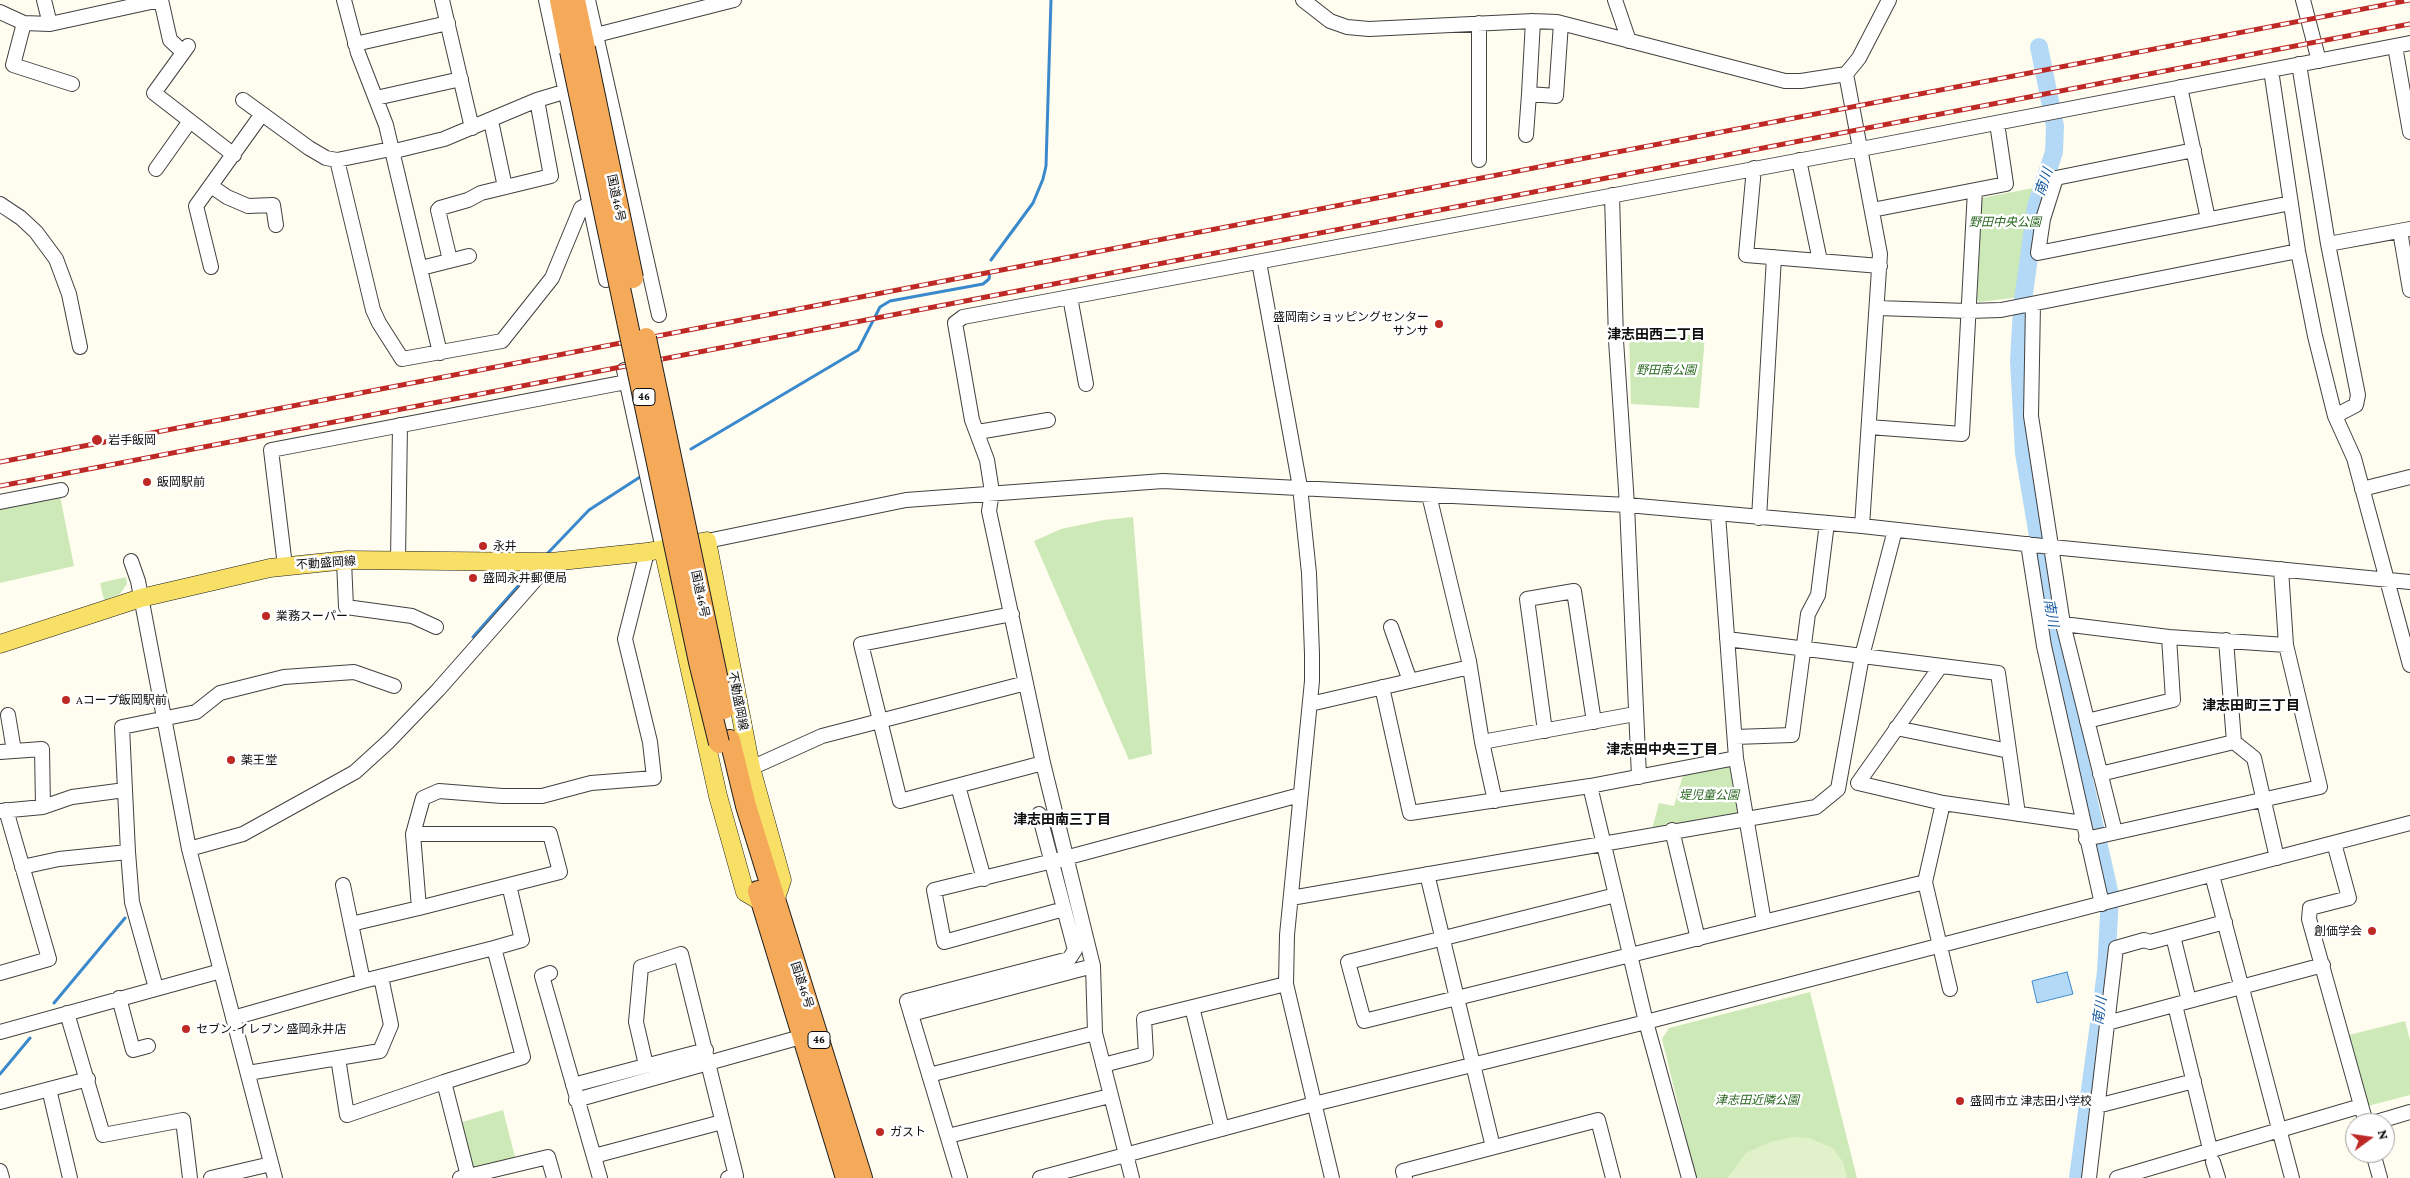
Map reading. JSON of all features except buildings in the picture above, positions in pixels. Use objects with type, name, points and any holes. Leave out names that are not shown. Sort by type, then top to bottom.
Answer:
[{"type":"highway","name":"国道46号","points":[[560,0],[584,45]]},
{"type":"highway","name":"国道46号","points":[[575,0],[699,662],[724,741],[768,901],[801,1037],[846,1178]]},
{"type":"highway","name":"国道46号","points":[[768,901],[862,1178]]},
{"type":"main road","name":"不動盛岡線","points":[[0,644],[141,598],[270,568],[344,561],[544,562],[655,551],[707,541],[752,768],[782,880],[768,901]]},
{"type":"main road","points":[[655,551],[718,796],[745,892],[768,901]]},
{"type":"street","points":[[44,0],[50,24]]},
{"type":"street","points":[[0,12],[24,23],[50,24],[160,0],[170,40],[186,49],[154,93],[234,155]]},
{"type":"street","points":[[442,0],[472,128]]},
{"type":"street","points":[[546,0],[606,280]]},
{"type":"street","points":[[588,0],[584,45],[658,314]]},
{"type":"street","points":[[584,45],[734,0]]},
{"type":"street","points":[[1304,0],[1330,21],[1347,27],[1369,29],[1533,21],[1561,23],[1785,81],[1801,81],[1846,74],[1859,58],[1889,0]]},
{"type":"street","points":[[1615,0],[1629,41]]},
{"type":"street","points":[[2303,0],[2319,61]]},
{"type":"street","points":[[347,1],[355,44],[376,98],[393,150],[440,353]]},
{"type":"street","points":[[1526,135],[1533,21]]},
{"type":"street","points":[[24,23],[13,65],[72,84]]},
{"type":"street","points":[[355,44],[448,23]]},
{"type":"street","points":[[1479,23],[1479,160]]},
{"type":"street","points":[[1528,94],[1556,96],[1561,23]]},
{"type":"street","points":[[960,1178],[907,1001],[1069,959],[1075,950],[1064,909],[1043,763],[989,511],[992,492],[987,460],[972,420],[955,323],[963,317],[1861,149],[2410,43]]},
{"type":"street","points":[[2394,46],[2410,132]]},
{"type":"street","points":[[2299,64],[2328,244],[2358,395],[2356,405],[2335,416]]},
{"type":"street","points":[[2271,70],[2298,250],[2315,336],[2335,416],[2354,458],[2410,665]]},
{"type":"street","points":[[1846,74],[1880,254],[1862,526]]},
{"type":"street","points":[[376,98],[461,79]]},
{"type":"street","points":[[2180,87],[2208,219]]},
{"type":"street","points":[[244,100],[317,154],[337,160],[444,139],[491,121],[537,100],[566,91]]},
{"type":"street","points":[[450,260],[438,210],[440,208],[468,200],[481,193],[551,176],[537,100]]},
{"type":"street","points":[[211,266],[196,206],[262,114]]},
{"type":"street","points":[[156,169],[190,121]]},
{"type":"street","points":[[491,121],[505,187]]},
{"type":"street","points":[[1872,210],[2006,184],[1996,123]]},
{"type":"street","points":[[2194,150],[2056,178],[2044,218],[2038,252],[2291,203]]},
{"type":"street","points":[[337,160],[373,310],[402,359],[502,341],[552,278],[580,208],[591,203]]},
{"type":"street","points":[[1799,160],[1820,261]]},
{"type":"street","points":[[1754,168],[1746,255],[1880,266]]},
{"type":"street","points":[[211,186],[227,198],[248,206],[273,205],[276,225]]},
{"type":"street","points":[[1869,427],[1962,434],[1975,190]]},
{"type":"street","points":[[1612,195],[1616,340],[1627,505],[1639,777]]},
{"type":"street","points":[[0,204],[21,218],[36,232],[56,259],[69,294],[80,347]]},
{"type":"street","points":[[2328,244],[2405,230],[2410,290]]},
{"type":"street","points":[[1877,308],[1968,311],[2001,310],[2298,250]]},
{"type":"street","points":[[421,268],[469,256]]},
{"type":"street","points":[[1759,518],[1774,257]]},
{"type":"street","points":[[1259,262],[1300,487],[1309,573],[1312,654],[1310,704],[1291,898],[1286,984],[1332,1178]]},
{"type":"street","points":[[1070,297],[1086,384]]},
{"type":"street","points":[[2033,304],[2031,416],[2063,624],[2115,832]]},
{"type":"street","points":[[285,566],[271,450],[400,425],[625,376],[655,551],[625,639],[650,742],[654,778],[590,783],[542,796],[502,796],[440,791],[422,798],[413,834],[419,908]]},
{"type":"street","points":[[978,432],[1048,420]]},
{"type":"street","points":[[398,560],[400,425]]},
{"type":"street","points":[[2362,490],[2410,477]]},
{"type":"street","points":[[707,541],[906,500],[992,492],[1163,481],[1627,505],[1862,526],[2052,547],[2386,578],[2410,582]]},
{"type":"street","points":[[0,502],[61,490]]},
{"type":"street","points":[[1429,495],[1470,667],[1482,742],[1495,801]]},
{"type":"street","points":[[1718,514],[1736,758],[1764,922]]},
{"type":"street","points":[[1734,737],[1792,735],[1808,614],[1818,595],[1827,523]]},
{"type":"street","points":[[1291,898],[1672,830],[1816,807],[1838,789],[1862,656],[1895,530]]},
{"type":"street","points":[[2028,544],[2044,646],[2102,904]]},
{"type":"street","points":[[344,561],[346,607],[412,616],[436,627]]},
{"type":"street","points":[[132,562],[141,598],[189,849],[275,1178]]},
{"type":"street","points":[[189,849],[243,834],[355,772],[389,741],[438,690],[544,562]]},
{"type":"street","points":[[2086,839],[2320,786],[2286,645],[2281,569]]},
{"type":"street","points":[[1545,731],[1527,599],[1574,591],[1594,722]]},
{"type":"street","points":[[1012,614],[861,644],[878,721],[900,801],[1043,763]]},
{"type":"street","points":[[2063,624],[2169,637],[2286,645]]},
{"type":"street","points":[[1391,626],[1410,681]]},
{"type":"street","points":[[2087,721],[2173,700],[2169,637]]},
{"type":"street","points":[[1727,639],[1998,673],[2018,814]]},
{"type":"street","points":[[2226,640],[2234,742],[2254,758],[2277,858]]},
{"type":"street","points":[[1310,704],[1470,667]]},
{"type":"street","points":[[1940,667],[1858,783],[1943,803],[2083,823]]},
{"type":"street","points":[[156,988],[132,902],[122,727],[196,712],[220,693],[284,677],[354,672],[394,686]]},
{"type":"street","points":[[752,768],[822,736],[1026,683]]},
{"type":"street","points":[[1382,687],[1410,813],[1590,786],[1736,758]]},
{"type":"street","points":[[1482,742],[1635,714]]},
{"type":"street","points":[[8,715],[14,751]]},
{"type":"street","points":[[1896,728],[2009,751]]},
{"type":"street","points":[[2100,774],[2234,742]]},
{"type":"street","points":[[0,752],[42,749],[43,807]]},
{"type":"street","points":[[958,786],[984,878]]},
{"type":"street","points":[[1590,786],[1646,1022],[1688,1178]]},
{"type":"street","points":[[0,973],[49,959],[3,810],[43,807],[72,797],[125,790]]},
{"type":"street","points":[[1064,909],[944,942],[934,890],[1058,860],[1300,795]]},
{"type":"street","points":[[1943,803],[1924,882],[1950,989]]},
{"type":"street","points":[[1039,814],[1058,860],[1093,966],[1095,1033],[1132,1178]]},
{"type":"street","points":[[1040,1178],[1314,1104],[1646,1022],[2410,823]]},
{"type":"street","points":[[1672,830],[1698,939]]},
{"type":"street","points":[[351,924],[560,872],[550,834],[413,834]]},
{"type":"street","points":[[2334,844],[2349,898],[2310,908],[2310,918],[2364,1113]]},
{"type":"street","points":[[22,867],[59,859],[128,852]]},
{"type":"street","points":[[1427,874],[1493,1147]]},
{"type":"street","points":[[2212,875],[2292,1178]]},
{"type":"street","points":[[1616,895],[1348,962],[1364,1021],[1924,882]]},
{"type":"street","points":[[343,885],[363,981]]},
{"type":"street","points":[[233,1018],[380,976],[522,940],[509,885]]},
{"type":"street","points":[[2088,1178],[2116,948],[2173,936],[2224,922]]},
{"type":"street","points":[[2173,936],[2189,1001]]},
{"type":"street","points":[[338,1058],[347,1115],[522,1057],[494,948]]},
{"type":"street","points":[[646,1065],[636,1022],[642,968],[681,954],[736,1176],[728,1178]]},
{"type":"street","points":[[911,1014],[1093,966]]},
{"type":"street","points":[[2108,1023],[2323,966]]},
{"type":"street","points":[[0,1032],[221,971]]},
{"type":"street","points":[[550,972],[542,976],[576,1100],[600,1178]]},
{"type":"street","points":[[248,1073],[380,1050],[392,1025],[380,976]]},
{"type":"street","points":[[1103,1065],[1146,1054],[1144,1019],[1286,984]]},
{"type":"street","points":[[119,998],[133,1050],[148,1046]]},
{"type":"street","points":[[2175,1005],[2218,1178]]},
{"type":"street","points":[[1192,1007],[1222,1129]]},
{"type":"street","points":[[67,1012],[103,1135],[183,1120],[190,1178]]},
{"type":"street","points":[[929,1075],[1095,1033]]},
{"type":"street","points":[[573,1085],[646,1065],[707,1056],[801,1037]]},
{"type":"street","points":[[576,1100],[707,1056]]},
{"type":"street","points":[[0,1102],[88,1079]]},
{"type":"street","points":[[2097,1106],[2194,1081]]},
{"type":"street","points":[[444,1082],[464,1177],[548,1157],[554,1178]]},
{"type":"street","points":[[49,1089],[70,1178]]},
{"type":"street","points":[[948,1136],[1110,1096]]},
{"type":"street","points":[[2117,1178],[2212,1156],[2280,1130],[2362,1106]]},
{"type":"street","points":[[2395,1116],[2410,1112]]},
{"type":"street","points":[[1405,1178],[1404,1171],[1598,1120],[1613,1178]]},
{"type":"street","points":[[594,1156],[722,1122]]},
{"type":"street","points":[[2376,1163],[2380,1178]]},
{"type":"street","points":[[211,1178],[272,1164]]},
{"type":"street","points":[[0,1171],[2,1178]]},
{"type":"green space","name":"野田中央公園","points":[[2038,187],[2029,215],[2020,297],[1979,302],[1977,299],[1982,198]]},
{"type":"green space","name":"野田南公園","points":[[1629,331],[1705,336],[1699,408],[1631,404]]},
{"type":"green space","points":[[59,491],[74,566],[0,583],[0,502]]},
{"type":"green space","points":[[1133,517],[1152,754],[1129,760],[1034,541],[1061,529],[1104,520]]},
{"type":"green space","points":[[126,577],[127,584],[120,594],[104,600],[100,583]]},
{"type":"green space","name":"堤児童公園","points":[[1729,767],[1731,769],[1739,812],[1737,815],[1652,829],[1659,803],[1674,806],[1683,775]]},
{"type":"green space","name":"津志田近隣公園","points":[[1810,992],[1857,1178],[1696,1178],[1662,1039],[1669,1028]]},
{"type":"green space","points":[[2405,1021],[2410,1040],[2410,1095],[2368,1106],[2349,1035]]},
{"type":"green space","points":[[503,1110],[515,1157],[470,1170],[459,1123]]},
{"type":"green space","points":[[1793,1137],[1809,1138],[1833,1148],[1843,1162],[1847,1178],[1727,1178],[1746,1153],[1770,1142]]},
{"type":"water","points":[[2067,972],[2073,994],[2037,1003],[2032,981]]},
{"type":"waterway","points":[[991,260],[1033,203],[1043,179],[1046,166],[1051,0]]},
{"type":"waterway","name":"南川","points":[[2039,47],[2055,126],[2054,152],[2036,206],[2022,308],[2019,361],[2024,453],[2064,691],[2110,895],[2106,972],[2078,1178]]},
{"type":"waterway","points":[[691,449],[858,350],[880,307],[890,301],[983,284],[989,279],[990,272]]},
{"type":"waterway","points":[[545,556],[589,510],[640,477]]},
{"type":"waterway","points":[[473,637],[534,568]]},
{"type":"waterway","points":[[54,1003],[125,918]]},
{"type":"waterway","points":[[0,1074],[30,1038]]},
{"type":"railway","points":[[0,462],[2410,0]]},
{"type":"railway","points":[[0,486],[2410,24]]},
{"type":"place","name":"盛岡南ショッピングセンター サンサ","points":[[1439,324]]},
{"type":"place","name":"岩手飯岡","points":[[97,440]]},
{"type":"place","name":"飯岡駅前","points":[[147,482]]},
{"type":"place","name":"永井","points":[[483,546]]},
{"type":"place","name":"盛岡永井郵便局","points":[[473,578]]},
{"type":"place","name":"業務スーパー","points":[[266,616]]},
{"type":"place","name":"Aコープ飯岡駅前","points":[[66,700]]},
{"type":"place","name":"薬王堂","points":[[231,760]]},
{"type":"place","name":"創価学会","points":[[2372,931]]},
{"type":"place","name":"セブン-イレブン 盛岡永井店","points":[[186,1029]]},
{"type":"place","name":"盛岡市立 津志田小学校","points":[[1960,1101]]},
{"type":"place","name":"ガスト","points":[[880,1132]]},
{"type":"district","name":"津志田西二丁目","points":[[1656,335]]},
{"type":"district","name":"津志田町三丁目","points":[[2251,706]]},
{"type":"district","name":"津志田中央三丁目","points":[[1662,750]]},
{"type":"district","name":"津志田南三丁目","points":[[1062,820]]}]
